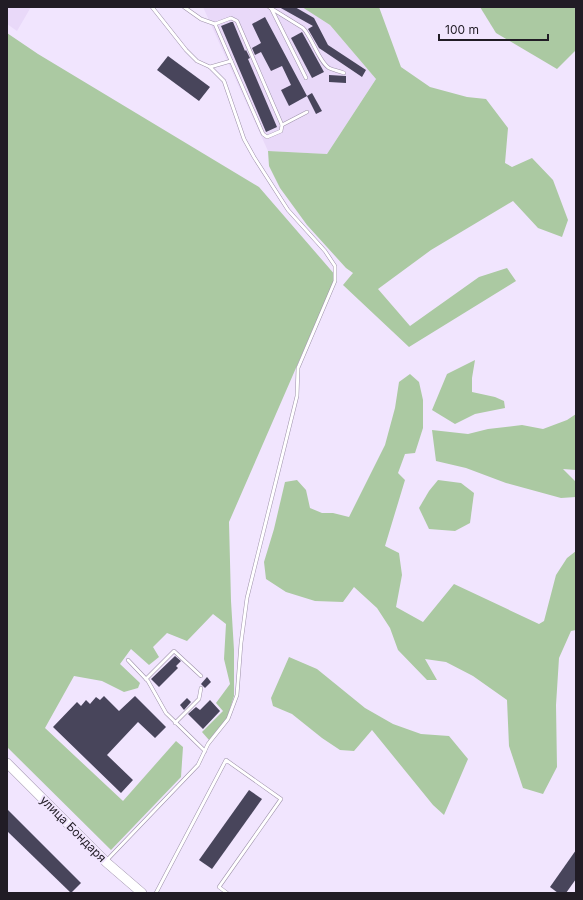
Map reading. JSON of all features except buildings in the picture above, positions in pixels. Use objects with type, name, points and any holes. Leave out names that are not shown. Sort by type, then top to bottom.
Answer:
[{"type":"main road","name":"улица Бондаря","points":[[7,764],[106,862],[142,893]]},
{"type":"lane","points":[[106,862],[198,765],[208,744],[228,719],[236,694],[247,598],[297,396],[298,368],[335,281],[335,266],[325,251],[288,210],[244,139],[224,81],[210,67],[198,61],[186,50],[152,7]]},
{"type":"lane","points":[[184,7],[201,19],[216,24],[231,18],[237,21],[282,125],[281,131],[267,137],[263,134],[216,24]]},
{"type":"lane","points":[[270,8],[303,28],[329,68],[344,73]]},
{"type":"lane","points":[[270,8],[306,78]]},
{"type":"lane","points":[[210,67],[231,60]]},
{"type":"lane","points":[[282,125],[307,112]]},
{"type":"lane","points":[[146,679],[174,651],[201,676]]},
{"type":"lane","points":[[128,660],[146,679],[166,713],[205,751]]},
{"type":"lane","points":[[176,723],[199,699],[201,688]]},
{"type":"lane","points":[[156,893],[226,760],[281,799],[219,887],[227,893]]},
{"type":"shaded area","points":[[7,7],[31,7],[17,31],[7,24]]},
{"type":"shaded area","points":[[203,7],[302,7],[330,25],[376,79],[327,154],[268,151]]},
{"type":"green space","points":[[302,7],[379,7],[401,67],[430,87],[467,97],[486,99],[508,128],[505,163],[512,167],[532,158],[553,180],[568,220],[562,237],[538,228],[513,201],[431,250],[378,289],[410,326],[479,277],[507,268],[516,281],[409,347],[343,285],[353,273],[346,268],[307,225],[280,188],[269,166],[268,151],[327,154],[376,79],[330,25]]},
{"type":"green space","points":[[480,7],[576,7],[576,50],[557,69],[496,33]]},
{"type":"green space","points":[[7,33],[38,54],[259,187],[336,276],[229,522],[234,650],[234,696],[227,718],[209,740],[202,732],[223,711],[216,703],[230,684],[224,659],[226,624],[213,614],[187,641],[167,633],[153,647],[159,657],[149,665],[131,649],[120,664],[140,683],[138,688],[124,692],[102,681],[74,676],[45,728],[123,801],[176,741],[183,747],[181,777],[111,850],[7,747]]},
{"type":"green space","points":[[475,360],[472,378],[472,392],[495,397],[504,401],[505,408],[475,414],[455,424],[432,410],[447,374]]},
{"type":"green space","points":[[410,374],[419,382],[423,400],[423,428],[415,453],[405,454],[398,473],[405,480],[385,546],[399,553],[402,575],[396,607],[423,622],[454,584],[539,624],[544,621],[556,575],[567,558],[576,551],[576,630],[571,631],[559,658],[556,705],[557,767],[543,794],[523,788],[509,746],[507,700],[473,676],[446,662],[425,659],[437,680],[427,680],[398,650],[390,628],[377,608],[354,587],[343,602],[315,601],[286,592],[266,579],[264,562],[274,529],[285,482],[297,480],[306,490],[310,508],[322,513],[333,513],[349,517],[385,445],[395,408],[399,382]]},
{"type":"green space","points":[[576,414],[576,470],[563,469],[576,482],[576,497],[561,498],[506,483],[466,468],[436,461],[432,430],[468,434],[488,429],[522,425],[543,429],[567,420]]},
{"type":"green space","points":[[438,480],[461,483],[474,493],[470,523],[455,531],[429,529],[419,508],[429,491]]},
{"type":"green space","points":[[289,657],[317,669],[365,708],[393,724],[421,734],[449,736],[468,759],[444,815],[433,805],[372,730],[354,751],[340,750],[292,714],[273,706],[271,698]]}]
